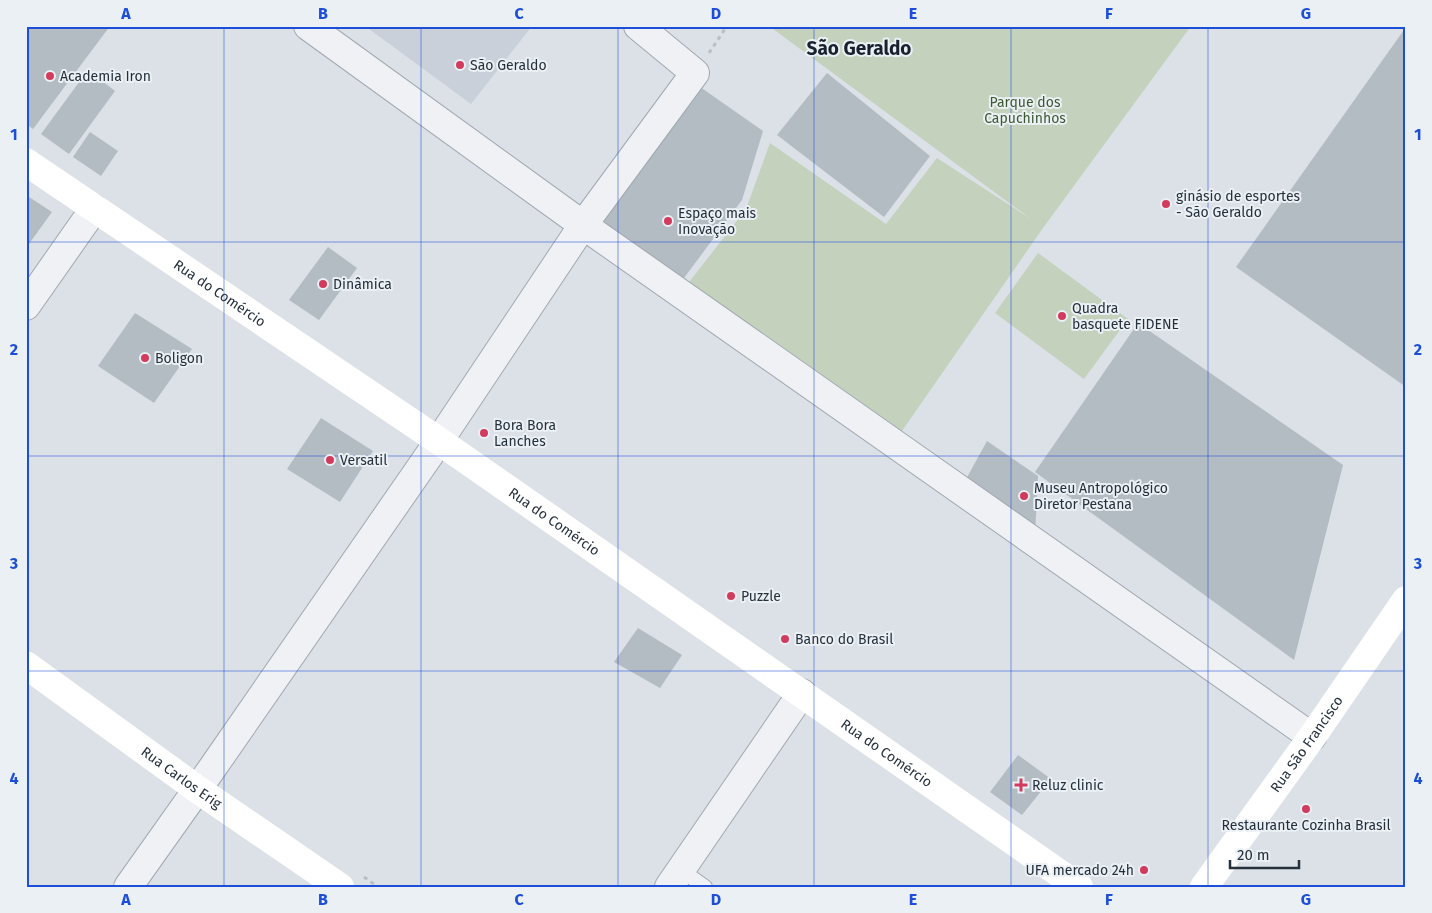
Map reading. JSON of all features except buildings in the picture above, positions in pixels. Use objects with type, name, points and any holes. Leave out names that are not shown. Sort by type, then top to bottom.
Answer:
[{"type":"main road","name":"Rua do Comércio","points":[[26,162],[439,441],[1079,887]]},
{"type":"main road","name":"Rua São Francisco","points":[[1204,887],[1403,610]]},
{"type":"main road","name":"Rua Carlos Erig","points":[[26,666],[197,789],[340,887]]},
{"type":"street","points":[[308,26],[583,225],[1312,737]]},
{"type":"street","points":[[128,887],[439,441],[583,225],[695,73],[638,26]]},
{"type":"street","points":[[26,306],[94,209]]},
{"type":"street","points":[[675,878],[802,693]]},
{"type":"lane","points":[[675,878],[705,887]]},
{"type":"path","points":[[695,73],[727,26]]},
{"type":"shaded area","name":"São Geraldo","points":[[365,26],[532,26],[471,104]]},
{"type":"green space","name":"Parque dos Capuchinhos","points":[[769,26],[1191,26],[1043,228],[895,441],[683,290],[746,209],[770,143],[886,224],[937,158],[1031,219]]},
{"type":"green space","name":"Quadra basquete FIDENE","points":[[1038,253],[1128,319],[1084,379],[995,313]]},
{"type":"place","name":"São Geraldo","points":[[460,65]]},
{"type":"place","name":"Academia Iron","points":[[50,76]]},
{"type":"place","name":"ginásio de esportes - São Geraldo","points":[[1166,204]]},
{"type":"place","name":"Espaço mais Inovação","points":[[668,221]]},
{"type":"place","name":"Dinâmica","points":[[323,284]]},
{"type":"place","name":"Quadra basquete FIDENE","points":[[1062,316]]},
{"type":"place","name":"Boligon","points":[[145,358]]},
{"type":"place","name":"Bora Bora Lanches","points":[[484,433]]},
{"type":"place","name":"Versatil","points":[[330,460]]},
{"type":"place","name":"Museu Antropológico Diretor Pestana","points":[[1024,496]]},
{"type":"place","name":"Puzzle","points":[[731,596]]},
{"type":"place","name":"Banco do Brasil","points":[[785,639]]},
{"type":"place","name":"Reluz clinic","points":[[1021,785]]},
{"type":"place","name":"Restaurante Cozinha Brasil","points":[[1306,809]]},
{"type":"place","name":"UFA mercado 24h","points":[[1144,870]]},
{"type":"district","name":"São Geraldo","points":[[859,48]]}]
